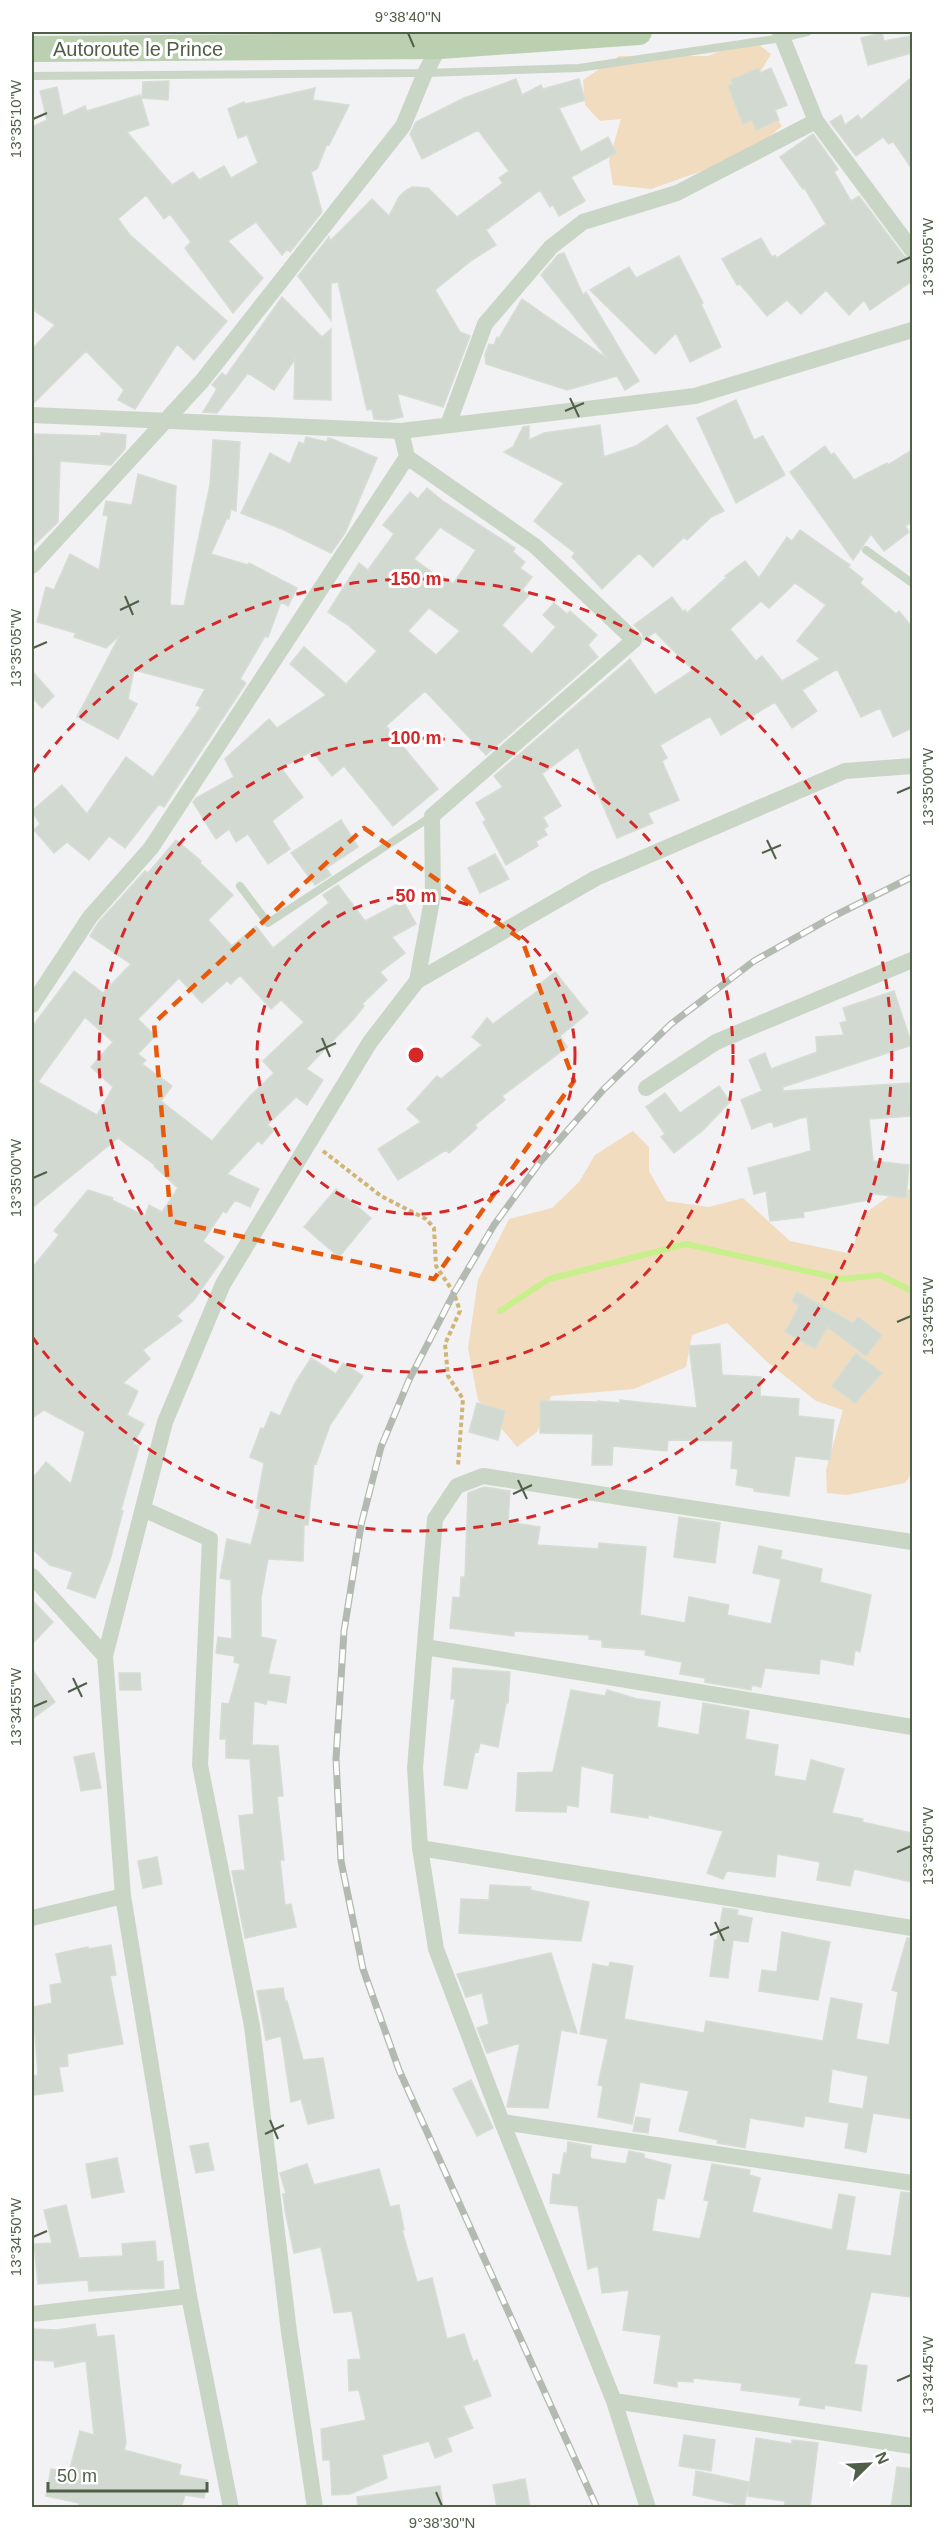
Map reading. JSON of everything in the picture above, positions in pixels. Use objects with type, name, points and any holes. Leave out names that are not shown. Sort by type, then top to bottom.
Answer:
[{"type":"main road","name":"Autoroute le Prince","points":[[32,49],[440,46],[639,32]]},
{"type":"street","points":[[781,35],[816,121],[912,250]]},
{"type":"street","points":[[32,566],[202,381],[403,126],[424,73],[440,46]]},
{"type":"street","points":[[448,426],[485,324],[550,247],[583,222],[677,193],[816,121]]},
{"type":"street","points":[[32,415],[401,431],[695,396],[912,330]]},
{"type":"street","points":[[401,431],[407,457],[535,546],[634,640],[432,816],[433,895],[417,981]]},
{"type":"street","points":[[32,1005],[90,917],[152,848],[407,457]]},
{"type":"street","points":[[231,2508],[189,2296],[123,1896],[105,1656],[165,1422],[224,1284],[370,1042],[417,981],[596,878],[845,771],[912,766]]},
{"type":"street","points":[[646,1088],[716,1042],[912,960]]},
{"type":"street","points":[[648,2508],[614,2400],[502,2122],[436,1949],[420,1848],[415,1768],[435,1519],[457,1486],[483,1476],[912,1542]]},
{"type":"street","points":[[143,1509],[210,1539],[200,1765],[252,2026],[289,2332],[315,2508]]},
{"type":"street","points":[[32,1576],[105,1656]]},
{"type":"street","points":[[425,1647],[912,1727]]},
{"type":"street","points":[[420,1848],[912,1928]]},
{"type":"street","points":[[32,1918],[123,1896]]},
{"type":"street","points":[[502,2122],[912,2183]]},
{"type":"street","points":[[32,2314],[189,2296]]},
{"type":"street","points":[[614,2400],[912,2446]]},
{"type":"lane","points":[[32,76],[424,73],[579,68],[807,32]]},
{"type":"lane","points":[[866,550],[912,584]]},
{"type":"lane","points":[[240,886],[268,923],[432,816]]},
{"type":"path","points":[[310,1141],[381,1196],[426,1219],[434,1228],[436,1266],[454,1293],[460,1311],[445,1344],[448,1376],[463,1399],[457,1486]]},
{"type":"highlighted area","points":[[364,828],[522,940],[574,1081],[434,1279],[171,1221],[154,1023]]},
{"type":"shaded area","points":[[750,38],[771,54],[752,85],[782,126],[762,143],[719,165],[651,189],[613,185],[609,161],[621,119],[600,121],[585,105],[583,80],[619,56],[708,56]]},
{"type":"shaded area","points":[[633,1131],[649,1147],[649,1171],[666,1201],[709,1207],[743,1198],[790,1241],[852,1254],[861,1216],[895,1192],[912,1189],[912,1473],[905,1483],[847,1495],[827,1493],[826,1470],[843,1410],[816,1401],[766,1361],[727,1323],[692,1335],[686,1367],[634,1389],[551,1396],[537,1432],[517,1447],[478,1400],[468,1348],[478,1280],[509,1219],[552,1208],[579,1182],[595,1155]]},
{"type":"building","points":[[882,33],[884,41],[912,36],[912,53],[868,65],[861,38]]},
{"type":"building","points":[[759,68],[760,73],[771,68],[787,105],[775,110],[779,120],[756,130],[752,120],[743,124],[728,86],[733,84],[731,80]]},
{"type":"building","points":[[912,77],[912,169],[893,141],[889,144],[883,137],[856,156],[830,122],[841,115],[845,125],[858,115],[861,120]]},
{"type":"building","points":[[516,79],[522,95],[541,85],[543,89],[579,79],[585,100],[559,108],[581,152],[608,137],[616,153],[571,177],[585,201],[559,216],[553,205],[550,207],[540,190],[486,230],[496,245],[472,260],[435,290],[460,332],[470,336],[443,407],[397,393],[403,417],[388,420],[374,419],[372,409],[367,410],[338,282],[331,283],[331,320],[298,276],[329,237],[330,241],[372,199],[389,216],[399,197],[405,191],[412,187],[428,188],[457,217],[503,183],[499,178],[509,171],[478,130],[422,159],[410,134],[416,122],[464,98]]},
{"type":"building","points":[[169,81],[168,100],[142,98],[143,82]]},
{"type":"building","points":[[57,87],[63,116],[85,106],[87,111],[140,95],[149,125],[127,132],[172,185],[193,172],[199,180],[224,166],[231,178],[258,163],[247,135],[238,138],[228,109],[244,102],[245,104],[315,88],[313,100],[349,105],[329,145],[327,144],[317,169],[311,172],[322,212],[290,252],[287,249],[282,255],[256,222],[228,241],[263,278],[233,313],[185,248],[191,242],[170,214],[164,219],[146,195],[118,219],[130,235],[227,321],[194,360],[177,344],[135,409],[118,400],[124,390],[86,351],[32,405],[32,349],[55,325],[32,309],[32,127],[47,120],[40,91]]},
{"type":"building","points":[[813,134],[838,169],[834,172],[851,201],[859,196],[904,256],[912,260],[912,281],[870,310],[864,300],[849,315],[826,290],[801,314],[787,300],[767,316],[740,284],[737,285],[722,259],[761,238],[772,257],[775,255],[777,258],[826,224],[804,187],[803,189],[780,157]]},
{"type":"building","points":[[564,253],[583,295],[586,292],[639,381],[625,390],[617,376],[567,390],[486,364],[485,354],[489,344],[494,345],[522,299],[608,359],[541,275],[558,255]]},
{"type":"building","points":[[679,256],[703,303],[701,304],[721,347],[690,362],[676,333],[655,354],[590,290],[629,267],[636,278]]},
{"type":"building","points":[[282,297],[322,337],[331,329],[331,400],[294,399],[295,359],[274,390],[248,373],[217,413],[203,412],[217,389],[212,385],[222,373],[226,376]]},
{"type":"building","points":[[736,400],[754,440],[763,436],[785,475],[736,503],[697,418]]},
{"type":"building","points":[[600,425],[604,457],[636,446],[667,425],[724,511],[711,517],[687,540],[684,537],[653,567],[639,553],[602,589],[572,557],[575,553],[534,521],[564,483],[504,452],[513,447],[523,427],[529,426],[529,440],[544,433]]},
{"type":"building","points":[[101,433],[126,435],[125,449],[111,465],[60,461],[58,522],[32,547],[34,434],[101,436]]},
{"type":"building","points":[[306,437],[327,442],[328,438],[332,439],[377,458],[345,533],[331,553],[282,529],[241,513],[270,453],[290,464],[299,442],[304,444]]},
{"type":"building","points":[[213,440],[240,442],[236,511],[231,509],[229,519],[227,518],[211,554],[248,565],[249,563],[297,588],[288,606],[281,602],[268,637],[265,636],[240,679],[246,683],[164,807],[159,804],[125,848],[109,836],[89,860],[67,842],[54,853],[34,830],[40,824],[32,811],[62,785],[87,814],[126,757],[153,777],[201,707],[196,705],[205,689],[134,670],[128,699],[137,704],[118,739],[77,717],[120,635],[106,648],[74,637],[76,633],[37,622],[46,587],[54,590],[70,554],[99,570],[108,516],[103,515],[106,501],[132,505],[138,474],[176,486],[170,605],[184,606],[210,485]]},
{"type":"building","points":[[825,446],[831,455],[834,453],[854,480],[887,463],[888,465],[912,450],[912,522],[905,526],[909,532],[884,551],[871,534],[853,560],[790,472]]},
{"type":"building","points":[[427,488],[444,502],[515,548],[513,552],[525,562],[520,568],[532,577],[522,590],[529,595],[502,625],[532,654],[556,627],[543,615],[554,603],[567,614],[570,611],[597,635],[588,645],[598,657],[486,755],[425,691],[386,726],[438,789],[393,826],[344,766],[332,776],[312,751],[281,768],[303,797],[272,821],[290,849],[268,864],[248,834],[236,842],[229,829],[216,839],[193,802],[196,798],[234,777],[225,759],[269,719],[277,728],[326,695],[290,664],[304,647],[346,684],[377,651],[348,625],[328,612],[359,563],[368,570],[394,534],[383,525],[410,492],[418,499]],"holes":[[[440,527],[476,550],[453,584],[442,576],[440,578],[414,559]],[[429,608],[460,631],[436,655],[408,631]]]},
{"type":"building","points":[[800,530],[850,565],[848,567],[863,579],[860,583],[896,614],[899,611],[912,627],[912,728],[893,737],[880,708],[861,717],[837,669],[802,690],[817,711],[792,728],[775,702],[721,735],[710,716],[660,745],[667,758],[662,761],[679,800],[648,813],[653,823],[617,838],[578,747],[542,774],[561,806],[543,817],[548,826],[544,829],[547,835],[536,841],[538,846],[506,865],[483,822],[486,820],[476,803],[503,787],[494,776],[630,659],[655,695],[693,670],[655,632],[644,640],[642,633],[634,625],[672,597],[683,612],[685,610],[687,613],[727,577],[725,576],[745,561],[759,578],[787,537],[792,541]],"holes":[[[795,583],[826,605],[797,641],[820,659],[782,681],[762,656],[756,661],[730,629],[761,601],[769,608]]]},
{"type":"building","points":[[32,671],[54,696],[42,708],[32,697]]},
{"type":"building","points":[[341,820],[358,847],[326,868],[331,875],[315,885],[291,853]]},
{"type":"building","points":[[176,840],[201,861],[200,863],[233,895],[208,920],[232,946],[256,926],[273,948],[329,903],[323,895],[338,885],[365,921],[403,901],[416,924],[392,937],[405,953],[380,972],[387,980],[362,1004],[364,1006],[353,1020],[306,1069],[323,1080],[307,1105],[296,1097],[267,1125],[274,1130],[262,1144],[258,1141],[227,1174],[259,1189],[250,1207],[235,1200],[226,1213],[223,1211],[203,1241],[224,1257],[194,1300],[177,1316],[182,1321],[143,1350],[150,1359],[123,1383],[138,1391],[127,1415],[144,1424],[133,1444],[139,1446],[121,1510],[123,1511],[110,1560],[95,1598],[67,1588],[73,1572],[50,1565],[32,1549],[32,1479],[46,1462],[71,1484],[85,1432],[44,1410],[32,1418],[32,1268],[59,1235],[54,1231],[88,1190],[113,1198],[112,1200],[145,1216],[149,1205],[162,1212],[178,1188],[155,1165],[118,1138],[32,1208],[32,1027],[74,971],[103,993],[131,964],[90,936],[98,923],[145,871],[148,873]],"holes":[[[240,975],[271,1009],[281,1000],[304,1022],[263,1061],[274,1073],[250,1096],[212,1141],[161,1101],[172,1086],[142,1064],[146,1060],[138,1054],[155,1036],[138,1019],[179,978],[202,1003],[227,981],[231,984]],[[85,1017],[113,1042],[91,1067],[113,1087],[97,1115],[38,1082]]]},
{"type":"building","points":[[495,854],[509,879],[480,893],[468,868]]},
{"type":"building","points":[[555,972],[588,1013],[560,1036],[567,1047],[502,1096],[505,1100],[475,1125],[477,1128],[449,1153],[446,1150],[398,1180],[378,1149],[421,1122],[407,1109],[437,1076],[441,1079],[482,1045],[472,1037],[487,1018],[493,1024],[539,990],[536,987]]},
{"type":"building","points":[[894,991],[912,1045],[783,1087],[783,1091],[909,1083],[911,1116],[869,1119],[873,1161],[909,1165],[906,1198],[868,1193],[869,1200],[803,1212],[804,1217],[770,1221],[766,1191],[754,1194],[748,1168],[811,1151],[807,1116],[774,1127],[772,1121],[752,1129],[741,1100],[762,1091],[749,1060],[765,1053],[771,1069],[817,1052],[816,1037],[844,1035],[840,1023],[847,1021],[843,1008]]},
{"type":"building","points":[[719,1086],[730,1102],[702,1131],[674,1153],[661,1137],[665,1134],[646,1107],[665,1093],[680,1113]]},
{"type":"building","points":[[336,1189],[371,1218],[339,1257],[304,1227]]},
{"type":"building","points":[[797,1292],[853,1323],[858,1317],[882,1335],[866,1356],[827,1327],[815,1349],[785,1332],[799,1306],[792,1301]]},
{"type":"building","points":[[720,1344],[722,1375],[761,1377],[760,1396],[799,1399],[798,1416],[834,1420],[830,1460],[795,1456],[789,1496],[754,1491],[754,1488],[736,1485],[738,1469],[731,1468],[733,1441],[668,1440],[667,1451],[613,1446],[612,1465],[592,1465],[593,1434],[540,1433],[540,1401],[620,1403],[620,1400],[697,1408],[689,1346]]},
{"type":"building","points":[[856,1353],[882,1373],[855,1403],[832,1386]]},
{"type":"building","points":[[311,1358],[336,1374],[343,1363],[363,1376],[330,1425],[316,1464],[314,1463],[308,1525],[304,1525],[303,1561],[268,1559],[261,1597],[261,1637],[276,1640],[268,1674],[290,1677],[286,1703],[267,1700],[266,1704],[254,1701],[252,1745],[278,1746],[283,1796],[277,1796],[284,1860],[280,1860],[285,1905],[291,1904],[296,1927],[245,1938],[232,1871],[245,1870],[239,1816],[254,1814],[250,1759],[226,1758],[226,1739],[220,1739],[222,1703],[229,1704],[240,1664],[234,1662],[235,1656],[216,1653],[218,1637],[232,1639],[231,1580],[220,1578],[227,1539],[251,1545],[260,1509],[256,1508],[264,1463],[250,1457],[261,1428],[264,1429],[271,1412],[280,1416],[295,1383]]},
{"type":"building","points":[[477,1403],[505,1411],[498,1440],[469,1432]]},
{"type":"building","points":[[484,1487],[510,1491],[508,1522],[540,1527],[537,1545],[598,1549],[599,1543],[646,1547],[640,1615],[685,1623],[689,1597],[729,1605],[727,1615],[771,1624],[781,1579],[753,1573],[759,1546],[782,1551],[780,1559],[822,1569],[820,1582],[871,1595],[860,1652],[855,1650],[853,1665],[820,1659],[819,1674],[765,1668],[761,1687],[752,1685],[751,1690],[705,1682],[705,1678],[680,1674],[682,1662],[645,1655],[646,1650],[602,1647],[602,1640],[589,1639],[589,1635],[514,1631],[514,1636],[450,1628],[453,1597],[460,1598],[461,1577],[465,1577],[468,1493]]},
{"type":"building","points":[[679,1517],[720,1523],[715,1563],[674,1557]]},
{"type":"building","points":[[32,1600],[53,1622],[32,1644]]},
{"type":"building","points":[[453,1668],[510,1672],[508,1703],[506,1703],[498,1747],[480,1743],[478,1752],[475,1751],[467,1789],[444,1785],[455,1699],[451,1699]]},
{"type":"building","points":[[32,1669],[55,1702],[32,1719]]},
{"type":"building","points":[[119,1673],[140,1673],[141,1690],[120,1690]]},
{"type":"building","points":[[571,1690],[605,1696],[607,1690],[637,1699],[660,1702],[657,1727],[699,1735],[703,1703],[749,1711],[745,1739],[778,1745],[774,1776],[806,1781],[811,1760],[844,1769],[832,1813],[912,1833],[912,1882],[854,1869],[850,1886],[817,1880],[820,1862],[777,1854],[775,1877],[727,1871],[723,1879],[707,1873],[723,1831],[648,1815],[648,1818],[611,1812],[614,1774],[581,1766],[578,1807],[567,1805],[566,1812],[516,1811],[518,1773],[553,1772]]},
{"type":"building","points":[[94,1753],[101,1788],[81,1791],[74,1757]]},
{"type":"building","points":[[157,1857],[162,1884],[143,1888],[138,1861]]},
{"type":"building","points":[[490,1885],[531,1887],[530,1890],[589,1902],[581,1941],[459,1933],[461,1899],[489,1900]]},
{"type":"building","points":[[723,1908],[738,1910],[737,1915],[752,1918],[748,1942],[733,1940],[728,1978],[710,1976],[715,1940],[717,1940]]},
{"type":"building","points":[[782,1932],[830,1942],[818,2000],[759,1991],[762,1970],[777,1972]]},
{"type":"building","points":[[907,1938],[912,1938],[912,2119],[873,2113],[866,2152],[845,2148],[849,2123],[805,2116],[803,2127],[750,2118],[745,2148],[717,2143],[718,2140],[679,2131],[689,2091],[640,2082],[632,2124],[598,2117],[603,2086],[598,2085],[608,2039],[580,2034],[593,1964],[609,1967],[610,1962],[633,1966],[624,2019],[704,2033],[706,2021],[823,2041],[831,1998],[862,2004],[856,2039],[889,2045],[898,1992],[892,1990]],"holes":[[[832,2069],[868,2076],[863,2109],[828,2103]]]},
{"type":"building","points":[[111,1945],[116,1975],[110,1976],[123,2044],[67,2054],[68,2066],[59,2067],[63,2091],[34,2095],[32,2076],[38,2075],[33,2007],[52,2003],[50,1985],[62,1983],[56,1954]]},
{"type":"building","points":[[551,1953],[577,2033],[561,2030],[548,2108],[507,2107],[520,2043],[487,2053],[477,2028],[489,2024],[482,1993],[466,1997],[457,1974]]},
{"type":"building","points":[[283,1988],[303,2060],[323,2058],[334,2118],[308,2124],[301,2099],[291,2102],[281,2036],[266,2040],[257,1991]]},
{"type":"building","points":[[471,2080],[493,2128],[477,2136],[453,2089]]},
{"type":"building","points":[[636,2117],[650,2119],[648,2133],[633,2131]]},
{"type":"building","points":[[568,2142],[591,2146],[590,2157],[592,2159],[626,2164],[629,2151],[644,2154],[644,2158],[671,2165],[664,2199],[657,2198],[652,2231],[700,2239],[709,2201],[704,2200],[712,2164],[750,2170],[749,2175],[760,2178],[752,2212],[832,2230],[839,2194],[855,2197],[846,2250],[891,2256],[901,2192],[912,2193],[911,2297],[871,2292],[854,2364],[867,2366],[861,2411],[825,2405],[824,2409],[799,2405],[801,2398],[741,2390],[742,2383],[693,2378],[693,2382],[677,2381],[677,2387],[654,2383],[661,2335],[623,2330],[629,2290],[602,2293],[598,2266],[588,2269],[578,2206],[550,2203],[553,2174],[560,2175]]},
{"type":"building","points":[[208,2143],[214,2170],[196,2173],[190,2146]]},
{"type":"building","points":[[117,2158],[124,2192],[92,2198],[86,2164]]},
{"type":"building","points":[[307,2164],[314,2185],[379,2169],[390,2207],[399,2205],[404,2230],[402,2230],[417,2282],[432,2278],[447,2339],[464,2334],[473,2362],[477,2360],[491,2396],[463,2406],[473,2428],[447,2438],[452,2451],[435,2458],[429,2441],[382,2455],[387,2478],[350,2494],[332,2495],[330,2460],[323,2460],[321,2429],[366,2420],[359,2390],[349,2391],[348,2360],[361,2359],[352,2311],[334,2313],[321,2247],[294,2253],[285,2210],[283,2194],[286,2193],[280,2173]]},
{"type":"building","points":[[66,2205],[79,2258],[123,2256],[122,2244],[155,2241],[157,2262],[163,2261],[164,2288],[89,2291],[88,2280],[38,2284],[34,2244],[52,2243],[44,2210]]},
{"type":"building","points":[[95,2324],[97,2337],[114,2335],[126,2443],[124,2450],[181,2465],[179,2475],[207,2480],[204,2498],[185,2495],[181,2508],[79,2508],[79,2503],[46,2496],[51,2469],[69,2472],[80,2431],[94,2435],[86,2361],[55,2367],[54,2361],[32,2360],[32,2329],[57,2330]]},
{"type":"building","points":[[684,2435],[715,2440],[711,2471],[679,2466]]},
{"type":"building","points":[[756,2438],[792,2444],[792,2440],[818,2443],[810,2508],[784,2508],[785,2501],[748,2496]]},
{"type":"building","points":[[897,2467],[912,2469],[910,2508],[891,2508]]},
{"type":"building","points":[[696,2471],[749,2482],[744,2506],[693,2495]]},
{"type":"building","points":[[525,2479],[530,2508],[497,2508],[493,2485]]},
{"type":"building","points":[[440,2486],[443,2508],[358,2508],[357,2497]]},
{"type":"waterway","points":[[500,1311],[549,1279],[686,1244],[842,1279],[880,1275],[912,1291]]},
{"type":"railway","points":[[597,2508],[399,2070],[363,1969],[341,1861],[336,1759],[344,1631],[361,1525],[381,1447],[409,1380],[454,1293],[494,1225],[540,1162],[603,1090],[671,1024],[754,961],[834,916],[912,877]]}]
